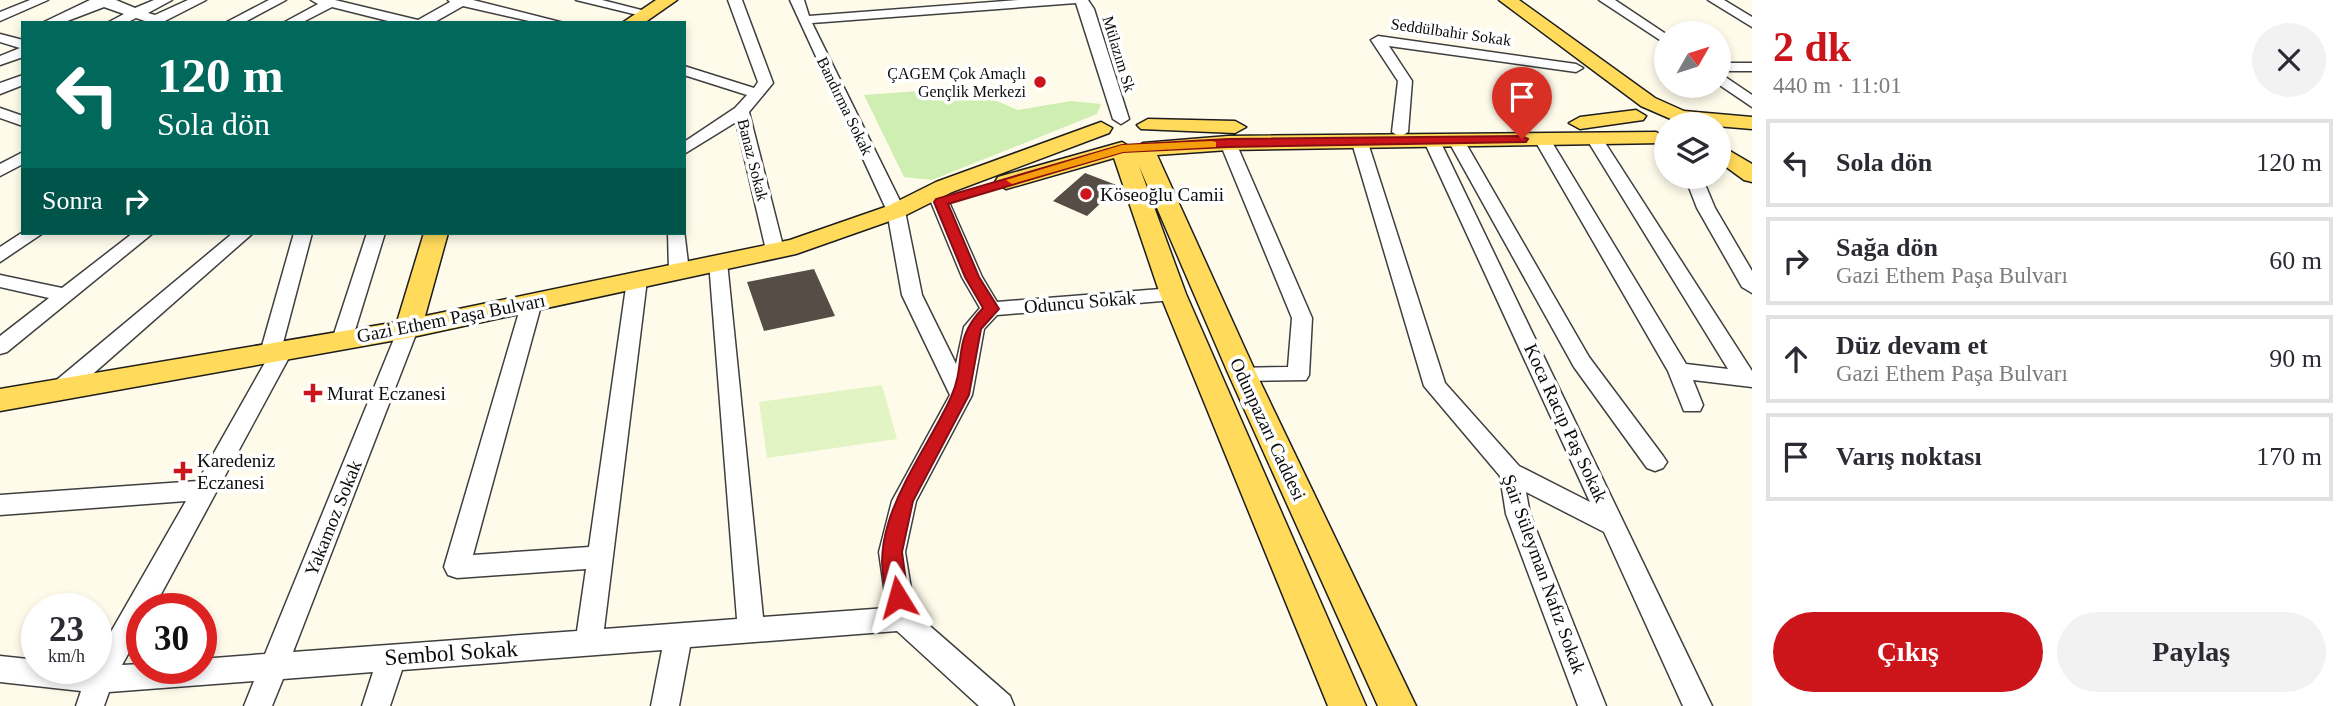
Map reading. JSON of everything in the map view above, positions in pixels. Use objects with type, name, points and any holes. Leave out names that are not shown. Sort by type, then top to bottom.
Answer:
[{"type":"main road","points":[[638,18],[668,0]]},
{"type":"main road","points":[[1491,0],[1636,116],[1635,124],[1640,129],[1654,136]]},
{"type":"main road","points":[[1508,0],[1648,102],[1669,112]]},
{"type":"main road","name":"Gazi Ethem Paşa Bulvarı","points":[[896,211],[944,187],[1127,134],[1454,133],[1572,124],[1654,113]]},
{"type":"main road","points":[[1731,122],[1752,123]]},
{"type":"main road","name":"Gazi Ethem Paşa Bulvarı","points":[[0,400],[408,329],[775,250],[896,211],[940,202],[1127,134],[1228,143],[1654,139]]},
{"type":"main road","name":"Odunpazarı Caddesi","points":[[1127,134],[1173,294],[1347,706]]},
{"type":"main road","name":"Odunpazarı Caddesi","points":[[1127,134],[1208,291],[1242,373],[1397,706]]},
{"type":"main road","points":[[1731,137],[1752,136]]},
{"type":"main road","points":[[1731,160],[1752,176]]},
{"type":"main road","points":[[1731,171],[1752,182]]},
{"type":"main road","points":[[408,329],[435,235]]},
{"type":"street","points":[[0,17],[41,0]]},
{"type":"street","points":[[119,21],[165,0]]},
{"type":"street","points":[[155,21],[200,0]]},
{"type":"street","points":[[236,21],[279,0]]},
{"type":"street","points":[[583,0],[638,18]]},
{"type":"street","name":"Banaz Sokak","points":[[735,0],[766,83],[741,111],[775,250]]},
{"type":"street","name":"Bandırma Sokak","points":[[797,0],[804,20],[896,211],[912,295],[961,395]]},
{"type":"street","points":[[804,20],[1072,0]]},
{"type":"street","name":"Mülazım Sk","points":[[1081,0],[1087,9],[1127,134]]},
{"type":"street","points":[[1606,0],[1654,32]]},
{"type":"street","points":[[1715,0],[1752,23]]},
{"type":"street","points":[[54,21],[103,1],[150,21]]},
{"type":"street","points":[[293,21],[324,1],[406,21]]},
{"type":"street","points":[[426,21],[460,1],[529,20]]},
{"type":"street","points":[[360,21],[374,13]]},
{"type":"street","points":[[1,38],[21,33]]},
{"type":"street","points":[[1,38],[21,44]]},
{"type":"street","name":"Seddülbahir Sokak","points":[[1400,132],[1405,81],[1378,40],[1576,68]]},
{"type":"street","points":[[0,61],[21,53]]},
{"type":"street","points":[[1731,67],[1752,67]]},
{"type":"street","points":[[686,71],[758,94]]},
{"type":"street","points":[[0,89],[21,80]]},
{"type":"street","points":[[1731,86],[1752,102]]},
{"type":"street","points":[[686,147],[708,130],[741,111]]},
{"type":"street","points":[[686,129],[708,130]]},
{"type":"street","points":[[1594,138],[1748,379]]},
{"type":"street","points":[[1542,139],[1679,371],[1692,405]]},
{"type":"street","name":"Koca Racıp Paş Sokak","points":[[1432,141],[1698,706]]},
{"type":"street","points":[[1457,142],[1581,362],[1655,462]]},
{"type":"street","points":[[1228,143],[1302,318],[1298,375],[1242,373]]},
{"type":"street","name":"Şair Süleyman Nafız Sokak","points":[[1360,143],[1435,386],[1511,473],[1518,514],[1592,706]]},
{"type":"street","points":[[0,171],[21,158]]},
{"type":"street","points":[[1698,189],[1706,208],[1752,287]]},
{"type":"street","points":[[940,202],[972,277],[991,309],[974,327],[961,395],[904,501],[892,552],[902,619],[1000,706]]},
{"type":"street","points":[[0,256],[31,235]]},
{"type":"street","points":[[0,347],[141,235]]},
{"type":"street","points":[[61,389],[242,235]]},
{"type":"street","points":[[95,693],[276,352],[303,235]]},
{"type":"street","points":[[342,340],[375,235]]},
{"type":"street","points":[[677,235],[679,271]]},
{"type":"street","points":[[718,262],[751,630]]},
{"type":"street","points":[[589,643],[637,280]]},
{"type":"street","points":[[0,281],[64,295]]},
{"type":"street","name":"Oduncu Sokak","points":[[991,309],[1173,294]]},
{"type":"street","points":[[532,302],[457,567],[601,557]]},
{"type":"street","name":"Yakamoz Sokak","points":[[258,706],[408,329]]},
{"type":"street","points":[[1679,371],[1748,379]]},
{"type":"street","points":[[1511,473],[1614,526]]},
{"type":"street","points":[[0,505],[205,489]]},
{"type":"street","name":"Sembol Sokak","points":[[0,669],[95,693],[274,667],[902,619]]},
{"type":"street","points":[[665,706],[678,636]]},
{"type":"street","points":[[376,706],[391,658]]},
{"type":"green space","points":[[932,90],[949,100],[978,93],[1018,110],[1071,101],[1101,104],[1097,114],[932,180],[904,177],[864,95]]},
{"type":"green space","points":[[882,385],[897,439],[767,458],[759,402]]},
{"type":"building","name":"Köseoğlu Camii","points":[[1085,173],[1119,186],[1087,216],[1053,201]]},
{"type":"building","points":[[814,269],[835,316],[764,331],[747,282]]},
{"type":"slow traffic","points":[[1012,180],[1122,149],[1212,144]]},
{"type":"place","name":"ÇAGEM Çok Amaçlı Gençlik Merkezi","points":[[1040,82]]},
{"type":"place","name":"Köseoğlu Camii","points":[[1086,194]]},
{"type":"place","name":"Murat Eczanesi","points":[[313,393]]},
{"type":"place","name":"Karedeniz Eczanesi","points":[[183,471]]},
{"type":"route","points":[[898,597],[892,552],[904,501],[961,395],[974,327],[991,309],[972,277],[940,202],[1122,149],[1228,143],[1457,142],[1522,139]]}]
